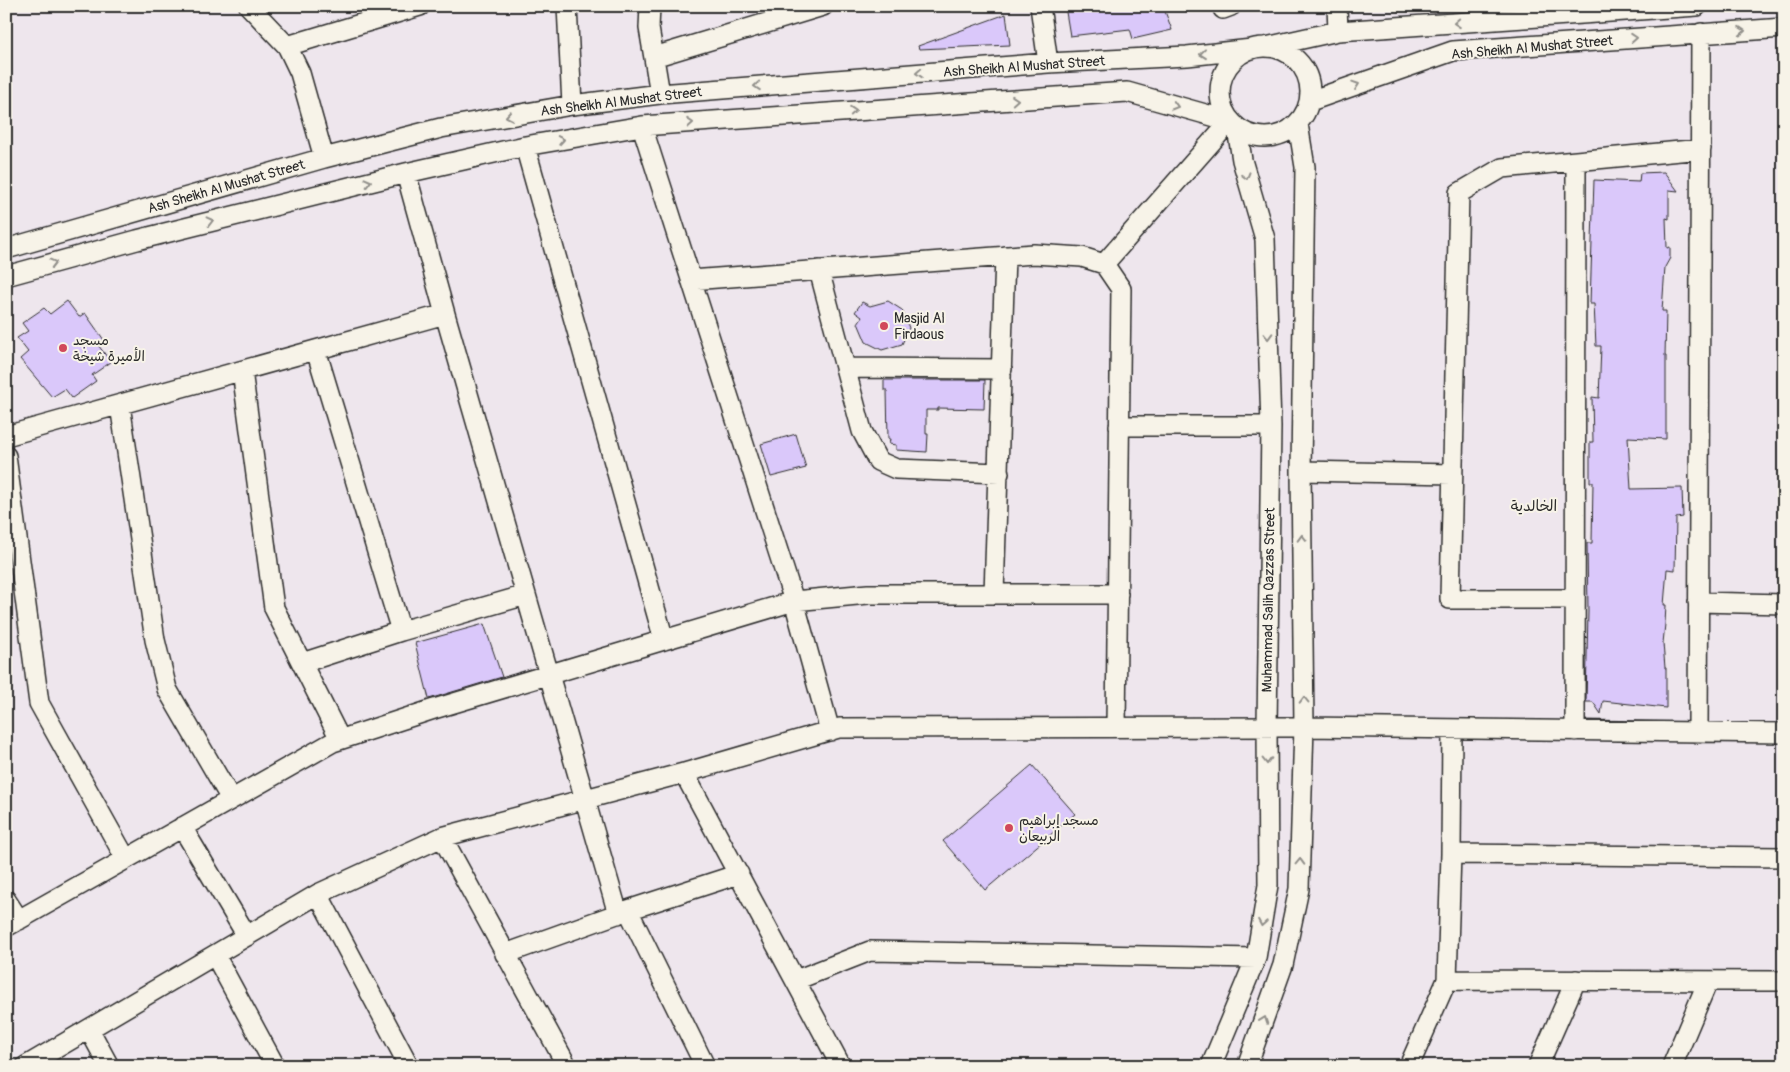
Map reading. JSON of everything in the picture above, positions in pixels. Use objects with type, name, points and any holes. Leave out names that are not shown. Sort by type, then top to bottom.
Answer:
[{"type":"street","points":[[249,6],[287,46],[300,73],[324,158]]},
{"type":"street","points":[[287,46],[420,6]]},
{"type":"street","points":[[567,6],[572,105]]},
{"type":"street","points":[[650,6],[649,28],[660,94]]},
{"type":"street","points":[[654,57],[823,6]]},
{"type":"street","points":[[1040,6],[1048,63]]},
{"type":"street","points":[[1337,6],[1338,31]]},
{"type":"street","name":"Ash Sheikh Al Mushat Street","points":[[6,249],[324,158],[441,128],[572,105],[660,94],[1048,63],[1187,56],[1259,48],[1338,31],[1613,9],[1698,6]]},
{"type":"street","name":"Ash Sheikh Al Mushat Street","points":[[1310,101],[1453,51],[1784,28]]},
{"type":"street","points":[[1698,733],[1701,33]]},
{"type":"street","points":[[1259,48],[1279,50],[1291,55],[1301,64],[1307,75],[1310,101],[1305,114],[1298,124],[1287,132],[1275,137],[1261,138],[1248,135],[1234,125],[1223,109],[1220,94],[1222,80],[1228,66],[1238,56],[1259,48]]},
{"type":"street","name":"Ash Sheikh Al Mushat Street","points":[[6,276],[146,237],[406,173],[525,146],[642,126],[1126,92],[1234,125]]},
{"type":"street","points":[[1247,1066],[1283,965],[1299,889],[1304,727],[1301,470],[1305,168],[1298,124]]},
{"type":"street","points":[[1104,264],[1234,125]]},
{"type":"street","name":"Muhammad Salih Qazzas Street","points":[[1211,1066],[1256,958],[1268,884],[1267,727],[1271,426],[1265,239],[1234,125]]},
{"type":"street","points":[[642,126],[794,601],[830,731]]},
{"type":"street","points":[[525,146],[664,640]]},
{"type":"street","points":[[1575,599],[1450,599],[1459,193],[1502,168],[1700,149]]},
{"type":"street","points":[[1575,731],[1576,161]]},
{"type":"street","points":[[406,173],[585,799],[623,912],[705,1066]]},
{"type":"street","points":[[691,280],[1034,254],[1082,257],[1104,264],[1121,289],[1116,727]]},
{"type":"street","points":[[994,594],[1006,256]]},
{"type":"street","points":[[819,270],[862,431],[878,462],[896,469],[999,473]]},
{"type":"street","points":[[6,436],[445,314]]},
{"type":"street","points":[[316,350],[401,631]]},
{"type":"street","points":[[845,368],[1002,369]]},
{"type":"street","points":[[242,371],[274,608],[340,739]]},
{"type":"street","points":[[120,404],[155,640],[167,688],[231,800]]},
{"type":"street","points":[[1120,426],[1271,426]]},
{"type":"street","points":[[6,456],[39,703],[126,859]]},
{"type":"street","points":[[1301,470],[1453,474]]},
{"type":"street","points":[[6,900],[13,923],[340,739],[794,601],[868,594],[1118,594]]},
{"type":"street","points":[[302,663],[401,631],[526,595]]},
{"type":"street","points":[[1698,602],[1784,604]]},
{"type":"street","points":[[26,1066],[318,894],[442,837],[684,773],[839,728],[1304,727],[1784,733]]},
{"type":"street","points":[[1410,1066],[1447,980],[1452,729]]},
{"type":"street","points":[[684,773],[841,1066]]},
{"type":"street","points":[[182,827],[248,936]]},
{"type":"street","points":[[442,837],[567,1066]]},
{"type":"street","points":[[1451,854],[1784,857]]},
{"type":"street","points":[[505,954],[623,912],[739,874]]},
{"type":"street","points":[[318,894],[409,1066]]},
{"type":"street","points":[[796,980],[870,952],[1256,958]]},
{"type":"street","points":[[215,955],[275,1066]]},
{"type":"street","points":[[1447,980],[1784,981]]},
{"type":"street","points":[[1538,1066],[1576,980]]},
{"type":"street","points":[[1672,1066],[1708,980]]},
{"type":"street","points":[[89,1029],[109,1066]]},
{"type":"building","points":[[1065,6],[1163,6],[1172,30],[1133,39],[1130,29],[1070,36]]},
{"type":"building","points":[[1006,14],[1010,45],[919,49],[918,46]]},
{"type":"building","points":[[1664,172],[1678,191],[1669,190],[1669,219],[1666,218],[1667,248],[1670,247],[1670,258],[1665,267],[1662,311],[1666,311],[1666,439],[1628,437],[1631,489],[1682,488],[1683,517],[1676,518],[1675,570],[1667,569],[1664,605],[1666,605],[1663,643],[1666,668],[1666,708],[1603,701],[1601,714],[1593,702],[1586,702],[1587,543],[1592,543],[1593,482],[1590,482],[1590,442],[1593,442],[1592,397],[1599,398],[1601,346],[1596,346],[1594,304],[1590,304],[1594,180],[1639,182],[1640,173]]},
{"type":"building","name":"مسجد الأميرة شيخة","points":[[67,301],[79,317],[85,313],[104,340],[98,345],[111,362],[92,375],[96,381],[72,398],[65,389],[52,397],[20,359],[28,352],[17,338],[28,331],[22,323],[44,308],[50,314]]},
{"type":"building","name":"Masjid Al Firdaous","points":[[888,301],[902,310],[909,328],[902,344],[882,350],[866,342],[858,323],[862,317],[855,312],[862,302],[870,306]]},
{"type":"building","points":[[884,380],[985,380],[984,409],[938,408],[938,410],[926,410],[927,452],[896,450],[896,445],[889,444],[890,439],[888,439],[887,390],[884,390]]},
{"type":"building","points":[[796,434],[806,468],[771,477],[761,444]]},
{"type":"building","points":[[484,624],[502,677],[429,699],[415,643]]},
{"type":"building","name":"مسجد إبراهيم الربيعان","points":[[1032,765],[1075,814],[985,890],[943,841]]},
{"type":"place","name":"Masjid Al Firdaous","points":[[884,326]]},
{"type":"place","name":"مسجد الأميرة شيخة","points":[[63,348]]},
{"type":"place","name":"مسجد إبراهيم الربيعان","points":[[1009,828]]},
{"type":"district","name":"الخالدية","points":[[1534,506]]}]
